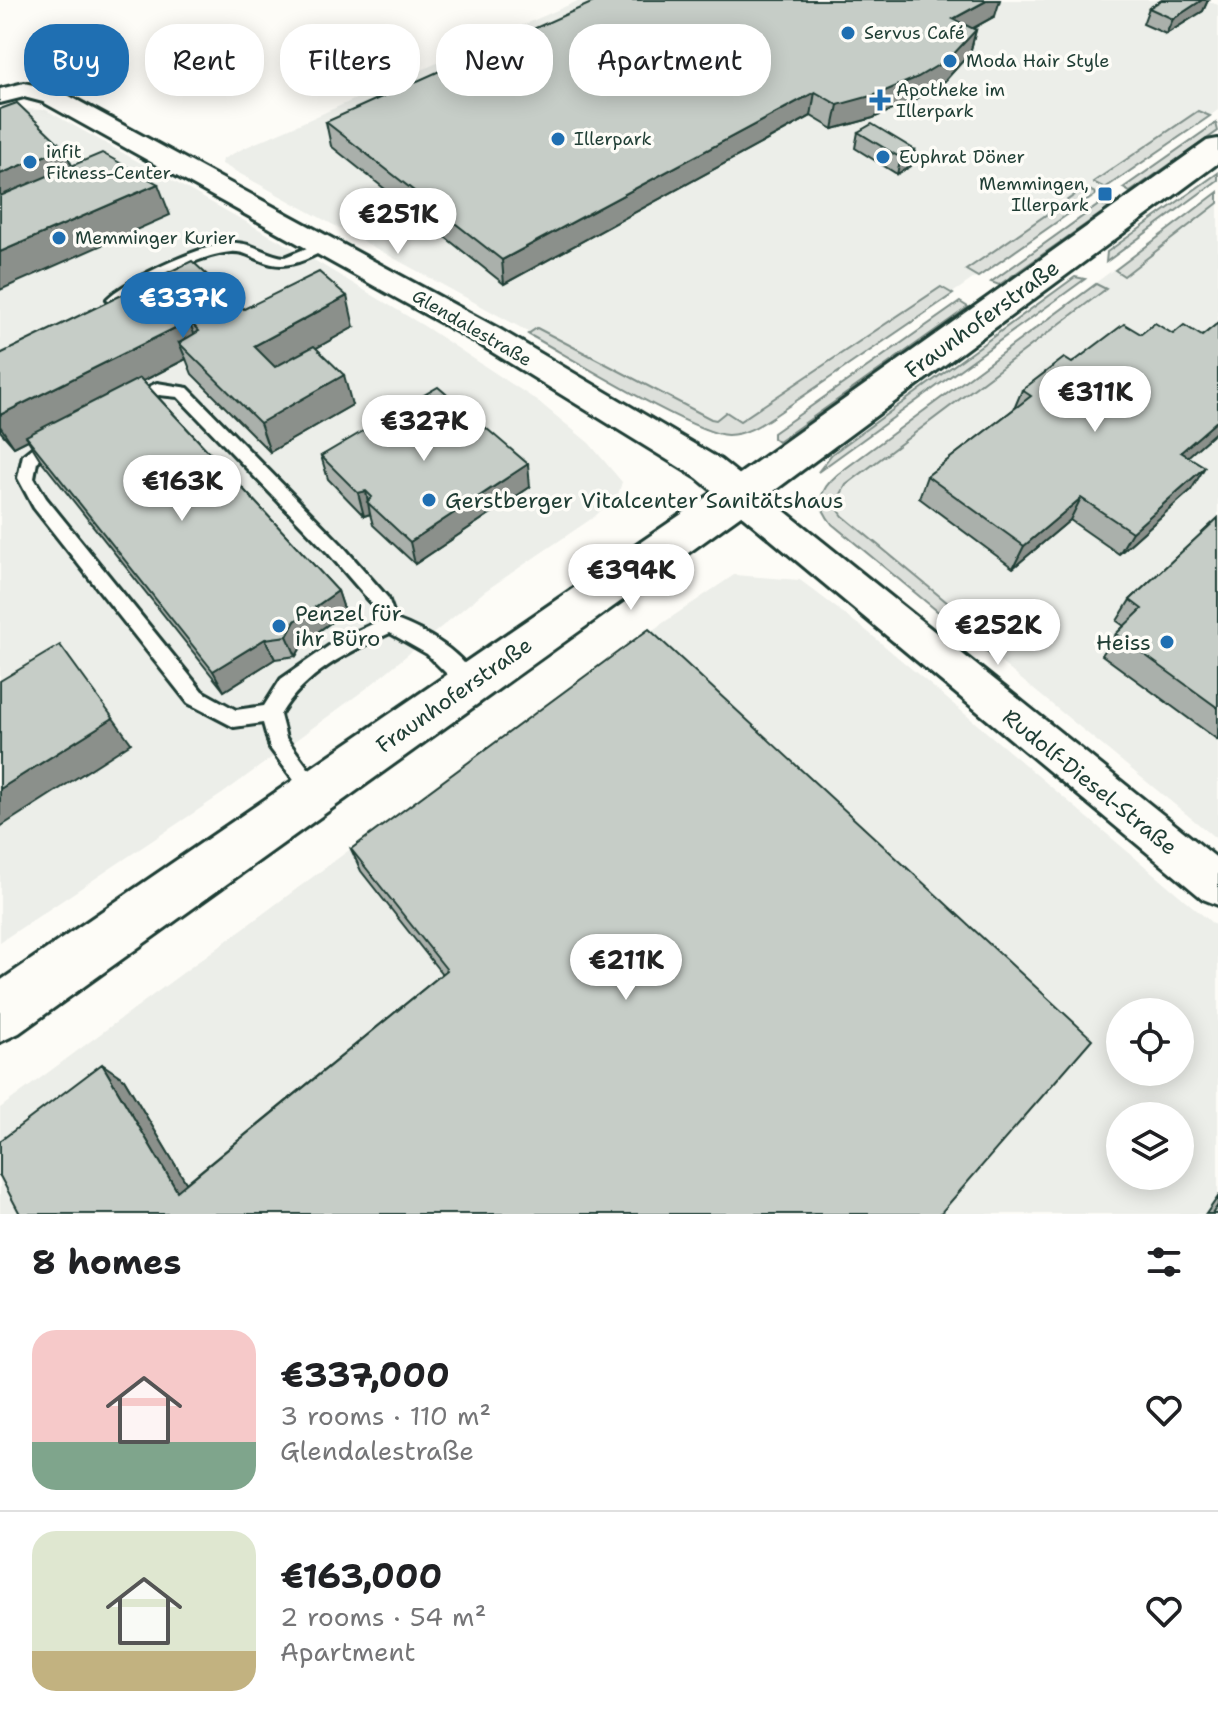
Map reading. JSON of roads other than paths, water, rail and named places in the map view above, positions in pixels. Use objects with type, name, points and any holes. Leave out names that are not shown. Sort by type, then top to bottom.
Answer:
[{"type":"street","name":"Glendalestraße","points":[[12,93],[51,96],[324,245],[495,340],[709,469],[741,494]]},
{"type":"street","name":"Fraunhoferstraße","points":[[0,1014],[741,494],[1218,148]]},
{"type":"street","name":"Rudolf-Diesel-Straße","points":[[741,494],[1218,885]]},
{"type":"lane","points":[[95,308],[187,262],[229,247],[243,246],[272,260],[287,262],[324,245]]},
{"type":"lane","points":[[118,408],[157,389],[182,392],[335,549],[382,603],[389,625]]},
{"type":"lane","points":[[67,432],[29,459],[26,478],[40,503],[195,697],[234,719],[270,714]]},
{"type":"lane","points":[[315,793],[277,742],[270,714],[288,685],[343,646],[389,625],[417,634],[444,654],[470,684]]},
{"type":"place","name":"Servus Café","points":[[848,33]]},
{"type":"place","name":"Moda Hair Style","points":[[950,61]]},
{"type":"place","name":"Apotheke im Illerpark","points":[[880,100]]},
{"type":"place","name":"Illerpark","points":[[558,139]]},
{"type":"place","name":"Euphrat Döner","points":[[883,157]]},
{"type":"place","name":"infit Fitness-Center","points":[[30,162]]},
{"type":"place","name":"Memmingen, Illerpark","points":[[1105,194]]},
{"type":"place","name":"Memminger Kurier","points":[[59,238]]},
{"type":"place","name":"Gerstberger Vitalcenter Sanitätshaus","points":[[429,500]]},
{"type":"place","name":"Penzel für ihr Büro","points":[[279,626]]},
{"type":"place","name":"Heiss","points":[[1167,642]]}]
